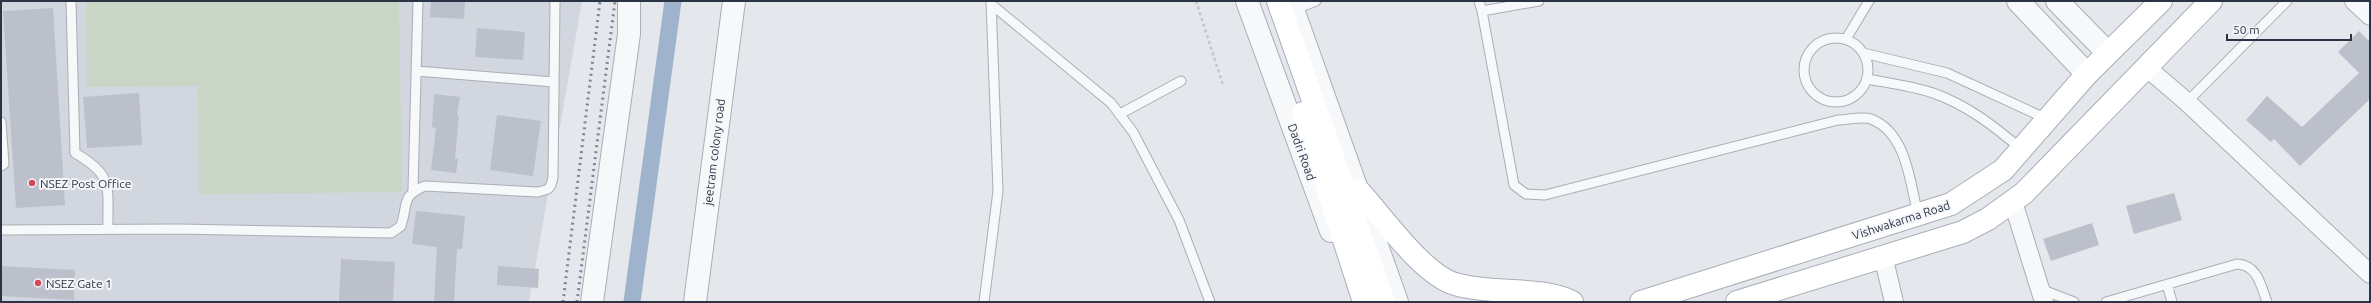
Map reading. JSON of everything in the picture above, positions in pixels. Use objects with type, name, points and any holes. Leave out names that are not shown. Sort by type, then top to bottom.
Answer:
[{"type":"main road","points":[[1262,1],[1300,104],[1364,302]]},
{"type":"main road","name":"Vishwakarma Road","points":[[1640,302],[1951,204],[2003,170],[2088,74],[2161,1]]},
{"type":"main road","points":[[1737,302],[1963,232],[1988,219],[2013,202],[2211,1]]},
{"type":"main road","points":[[1287,4],[1384,302]]},
{"type":"main road","points":[[1358,190],[1414,254],[1442,279],[1455,284],[1476,288],[1553,296],[1572,302]]},
{"type":"street","points":[[592,302],[630,34],[629,1]]},
{"type":"street","name":"jeetram colony road","points":[[695,302],[734,1]]},
{"type":"street","name":"Dadri Road","points":[[1247,1],[1357,302]]},
{"type":"street","points":[[2018,1],[2088,74]]},
{"type":"street","points":[[2057,1],[2108,53]]},
{"type":"street","points":[[2354,1],[2370,16]]},
{"type":"street","points":[[1287,4],[1358,190],[1398,302]]},
{"type":"street","points":[[2146,67],[2187,102],[2370,274]]},
{"type":"street","points":[[2013,202],[2042,295]]},
{"type":"street","points":[[1883,256],[1894,302]]},
{"type":"lane","points":[[71,1],[75,153],[95,164],[107,182],[108,229]]},
{"type":"lane","points":[[1,230],[108,229],[391,233],[401,226],[407,199],[413,190],[418,1]]},
{"type":"lane","points":[[413,190],[425,186],[537,192],[548,190],[552,187],[555,1]]},
{"type":"lane","points":[[1287,4],[1316,1]]},
{"type":"lane","points":[[1479,1],[1514,185],[1526,194],[1546,196],[1838,120],[1870,119],[1889,129],[1901,150],[1918,215]]},
{"type":"lane","points":[[1482,11],[1539,1]]},
{"type":"lane","points":[[1846,39],[1870,1]]},
{"type":"lane","points":[[2187,102],[2287,1]]},
{"type":"lane","points":[[991,2],[1111,103],[1120,114],[1133,132],[1179,220],[1210,302]]},
{"type":"lane","points":[[984,302],[998,191],[991,2]]},
{"type":"lane","points":[[1830,39],[1846,39],[1856,45],[1863,53],[1868,70],[1867,79],[1862,88],[1854,96],[1844,101],[1834,102],[1819,97],[1807,86],[1804,75],[1804,64],[1808,54],[1815,45],[1830,39]]},
{"type":"lane","points":[[1863,53],[1947,73],[2047,119]]},
{"type":"lane","points":[[416,71],[554,82]]},
{"type":"lane","points":[[1867,79],[1932,93],[1965,107],[1997,128],[2022,148]]},
{"type":"lane","points":[[1120,114],[1181,81]]},
{"type":"lane","points":[[1,122],[4,164],[1,166]]},
{"type":"lane","points":[[2106,302],[2226,266],[2245,264],[2251,267],[2258,276],[2267,302]]},
{"type":"lane","points":[[2167,284],[2172,302]]},
{"type":"lane","points":[[2042,295],[2074,302]]},
{"type":"path","points":[[1196,1],[1223,84]]},
{"type":"shaded area","points":[[1,1],[582,1],[529,302],[1,302]]},
{"type":"green space","points":[[86,1],[399,1],[402,192],[199,194],[198,86],[87,87]]},
{"type":"building","points":[[431,1],[465,1],[464,19],[430,17]]},
{"type":"building","points":[[53,8],[65,205],[16,208],[3,11]]},
{"type":"building","points":[[477,28],[525,32],[523,60],[475,57]]},
{"type":"building","points":[[2359,31],[2370,42],[2370,99],[2300,166],[2274,139],[2271,142],[2246,120],[2267,96],[2302,127],[2359,73],[2338,52]]},
{"type":"building","points":[[139,93],[142,145],[87,148],[83,97]]},
{"type":"building","points":[[434,94],[460,97],[457,115],[459,116],[455,159],[458,159],[456,173],[431,170],[436,128],[432,127]]},
{"type":"building","points":[[497,115],[541,121],[533,176],[490,170]]},
{"type":"building","points":[[2174,193],[2182,220],[2134,234],[2126,206]]},
{"type":"building","points":[[416,211],[465,216],[462,249],[457,249],[454,302],[434,302],[437,247],[412,244]]},
{"type":"building","points":[[2092,223],[2099,245],[2051,261],[2043,239]]},
{"type":"building","points":[[341,259],[395,262],[393,302],[339,301]]},
{"type":"building","name":"NSEZ Gate 1","points":[[1,266],[75,270],[74,300],[1,296]]},
{"type":"building","points":[[498,266],[539,269],[538,288],[497,285]]},
{"type":"waterway","points":[[632,302],[673,1]]},
{"type":"railway","points":[[563,302],[600,1]]},
{"type":"railway","points":[[577,302],[615,1]]},
{"type":"place","name":"NSEZ Post Office","points":[[32,183]]},
{"type":"place","name":"NSEZ Gate 1","points":[[38,283]]}]
